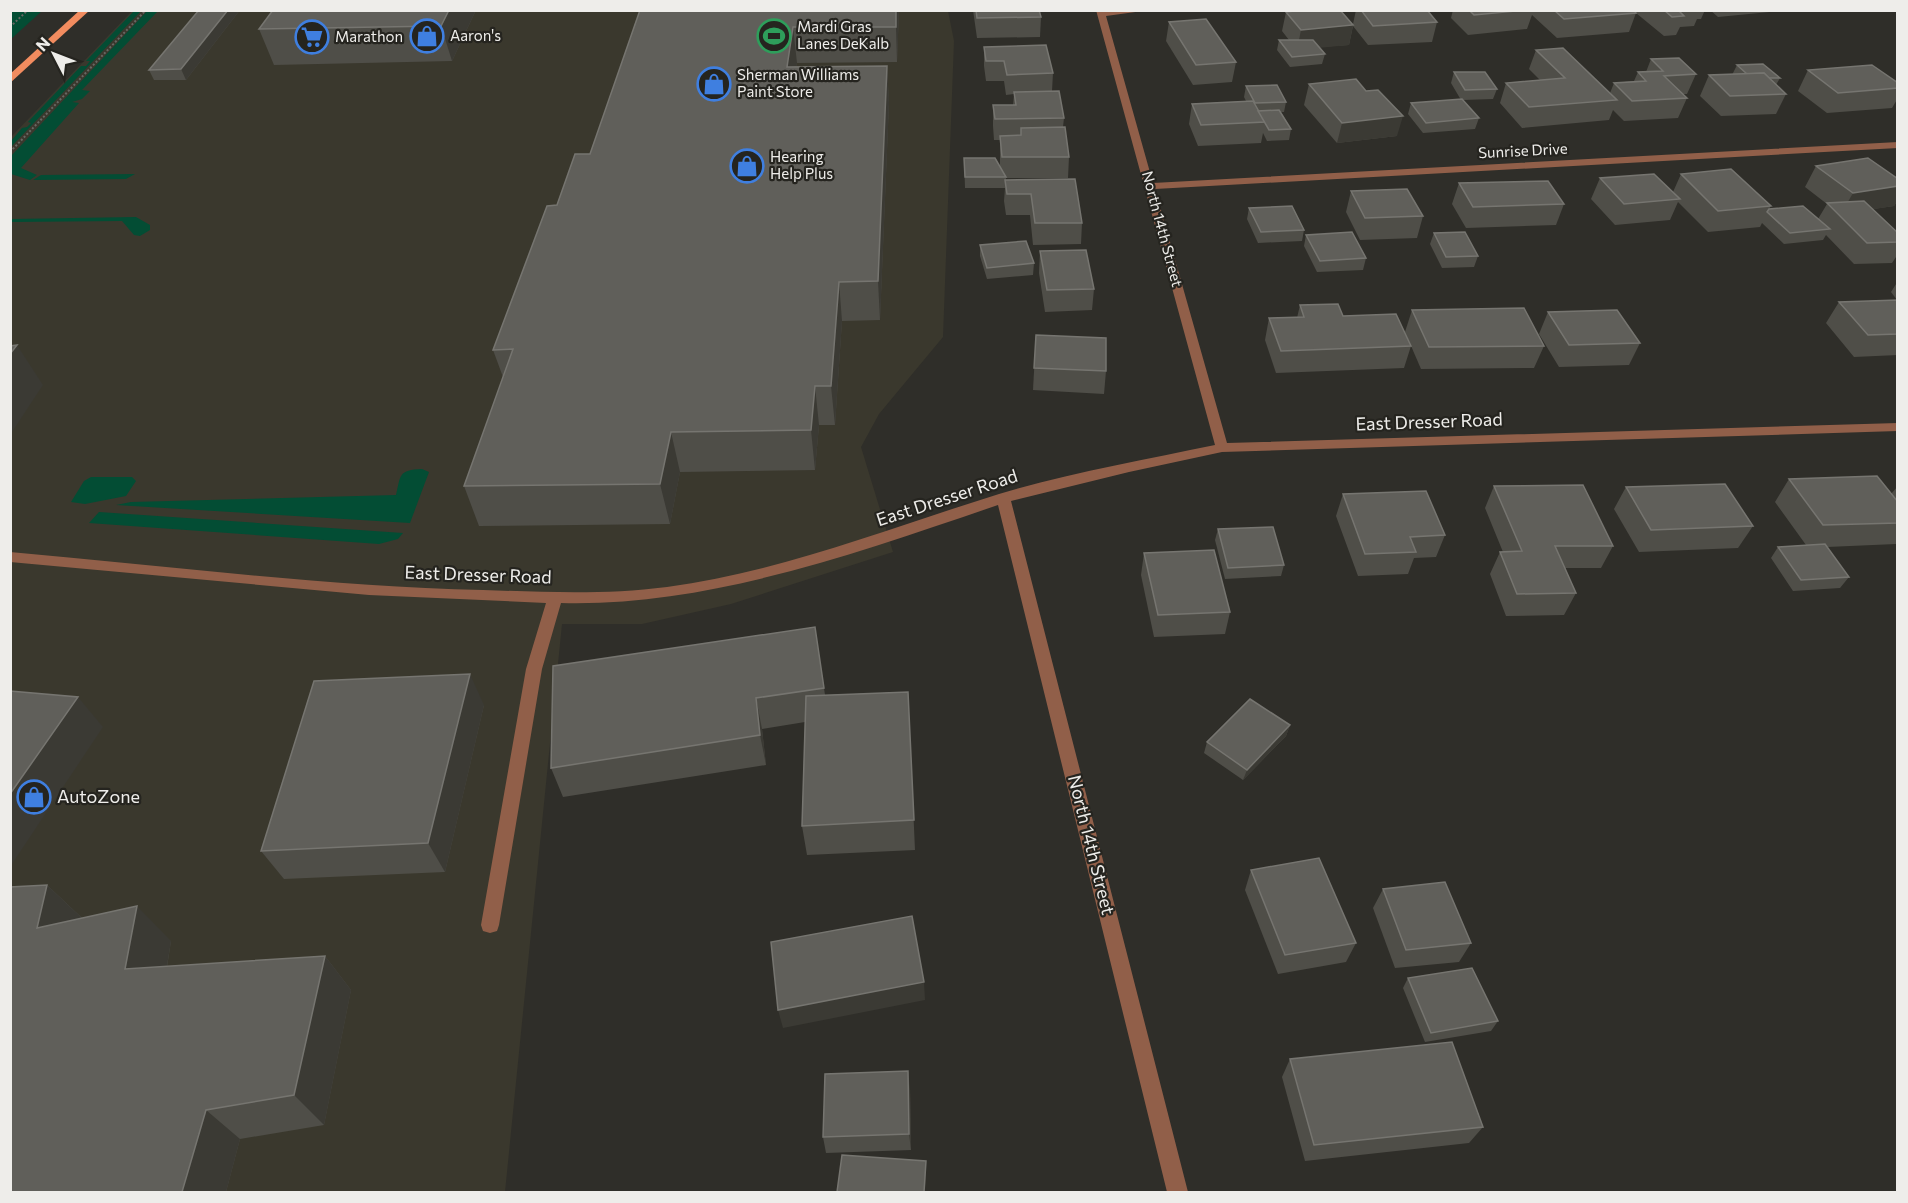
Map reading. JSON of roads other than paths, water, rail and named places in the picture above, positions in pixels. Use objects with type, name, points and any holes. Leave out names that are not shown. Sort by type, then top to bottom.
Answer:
[{"type":"main road","points":[[10,80],[86,10]]},
{"type":"street","points":[[1101,12],[1146,10]]},
{"type":"street","name":"North 14th Street","points":[[1101,12],[1222,448]]},
{"type":"street","name":"Sunrise Drive","points":[[1151,186],[1898,145]]},
{"type":"street","name":"East Dresser Road","points":[[10,557],[369,590],[605,599],[670,592],[743,577],[861,545],[1004,498],[1129,467],[1222,448],[1898,427]]},
{"type":"street","name":"North 14th Street","points":[[1004,498],[1178,1192]]},
{"type":"street","points":[[490,925],[534,669],[555,597]]},
{"type":"place","name":"Aaron's","points":[[427,36]]},
{"type":"place","name":"Mardi Gras Lanes DeKalb","points":[[774,36]]},
{"type":"place","name":"Marathon","points":[[312,37]]},
{"type":"place","name":"Sherman Williams Paint Store","points":[[714,84]]},
{"type":"place","name":"Hearing Help Plus","points":[[747,166]]},
{"type":"place","name":"AutoZone","points":[[34,797]]}]
